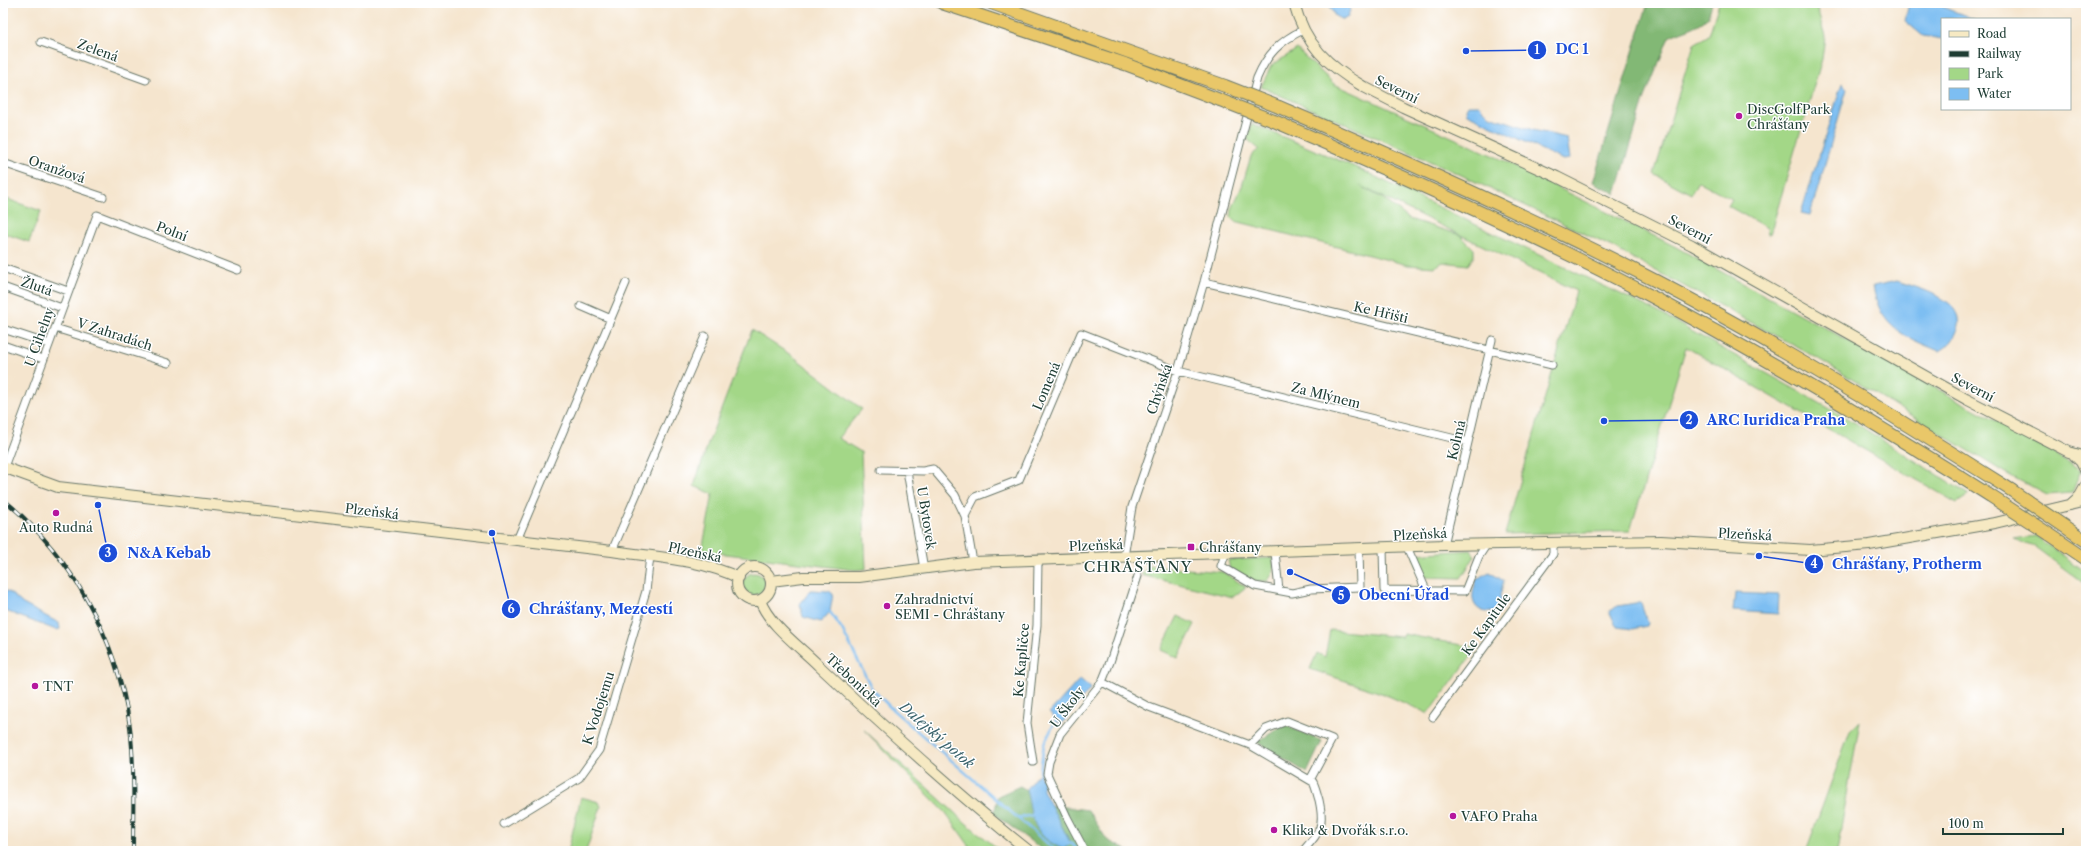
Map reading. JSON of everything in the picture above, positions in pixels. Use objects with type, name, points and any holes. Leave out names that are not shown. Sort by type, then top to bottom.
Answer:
[{"type":"highway","points":[[942,3],[1117,62],[1274,121],[1437,192],[1543,242],[1649,295],[1847,407],[1989,495],[2086,559]]},
{"type":"highway","points":[[991,3],[1226,86],[1279,107],[1439,176],[1657,282],[1856,394],[2011,490],[2082,538]]},
{"type":"main road","name":"Severní","points":[[1294,3],[1303,30],[1319,54],[1332,66],[1364,87],[1403,107],[1557,177],[1692,244],[1962,396],[2069,452],[2086,457]]},
{"type":"main road","name":"Severní","points":[[2069,452],[2081,462],[2086,472]]},
{"type":"main road","name":"Plzeňská","points":[[3,467],[58,487],[650,556],[708,566],[739,578]]},
{"type":"main road","points":[[2067,507],[2078,499],[2086,485]]},
{"type":"main road","name":"Plzeňská","points":[[771,581],[803,577],[859,577],[973,562],[1225,555],[1444,545],[1661,541],[1810,550],[1869,545],[1995,523],[2067,507],[2086,501]]},
{"type":"main road","points":[[757,567],[766,572],[771,581],[768,593],[760,600],[744,597],[738,588],[739,578],[746,569],[757,567]]},
{"type":"main road","name":"Třebonická","points":[[760,600],[777,625],[832,678],[973,806],[1029,851]]},
{"type":"street","name":"Chýňská","points":[[1124,557],[1132,507],[1178,371],[1204,282],[1255,84],[1263,64],[1274,48],[1291,36],[1303,30]]},
{"type":"street","name":"Zelená","points":[[41,42],[146,80]]},
{"type":"street","name":"Oranžová","points":[[3,163],[103,197]]},
{"type":"street","name":"Polní","points":[[97,215],[238,270]]},
{"type":"street","name":"U Cihelny","points":[[3,467],[97,215]]},
{"type":"street","points":[[3,268],[68,291]]},
{"type":"street","name":"Ke Hřišti","points":[[1204,282],[1552,365]]},
{"type":"street","points":[[517,540],[626,283]]},
{"type":"street","name":"Žlutá","points":[[3,287],[62,308]]},
{"type":"street","points":[[581,306],[611,319]]},
{"type":"street","name":"V Zahradách","points":[[55,328],[168,363]]},
{"type":"street","points":[[3,329],[49,344]]},
{"type":"street","name":"Lomená","points":[[965,516],[975,497],[1019,480],[1081,333],[1178,371]]},
{"type":"street","points":[[612,551],[705,336]]},
{"type":"street","name":"Kolmá","points":[[1444,545],[1492,340]]},
{"type":"street","points":[[3,345],[43,359]]},
{"type":"street","name":"Za Mlýnem","points":[[1178,371],[1468,442]]},
{"type":"street","points":[[881,470],[923,471],[934,469],[954,495],[965,516],[973,562]]},
{"type":"street","name":"U Bytovek","points":[[907,471],[924,569]]},
{"type":"street","name":"Ke Kapitule","points":[[1432,716],[1553,554],[1553,543]]},
{"type":"street","points":[[1383,548],[1384,590],[1465,591],[1479,556],[1487,544]]},
{"type":"street","points":[[1407,547],[1426,590]]},
{"type":"street","points":[[1225,555],[1221,566],[1255,586],[1292,593],[1311,589],[1360,587],[1359,550]]},
{"type":"street","points":[[1276,552],[1279,590]]},
{"type":"street","name":"K Vodojemu","points":[[504,824],[579,778],[600,750],[646,591],[650,556]]},
{"type":"street","name":"Ke Kapličce","points":[[1033,762],[1027,722],[1036,625],[1038,560]]},
{"type":"street","name":"U Školy","points":[[1084,849],[1047,774],[1048,762],[1060,734],[1102,682],[1138,576]]},
{"type":"street","points":[[1102,682],[1149,707],[1250,745],[1310,780],[1316,789],[1322,820],[1317,834],[1303,851]]},
{"type":"street","points":[[1250,745],[1266,729],[1287,721],[1332,739],[1310,780]]},
{"type":"green space","points":[[1648,3],[1712,3],[1707,18],[1694,27],[1669,37],[1644,100],[1616,194],[1593,182]]},
{"type":"green space","name":"DiscGolfPark Chrášťany","points":[[1719,3],[1818,3],[1819,16],[1825,36],[1822,59],[1770,234],[1768,235],[1767,228],[1728,206],[1732,199],[1698,181],[1691,194],[1654,174],[1694,44],[1709,35]]},
{"type":"green space","points":[[1297,49],[1334,84],[1505,161],[1674,246],[2022,435],[2081,470],[2072,493],[2047,495],[2007,474],[1817,358],[1610,246],[1459,174],[1261,87],[1271,66]]},
{"type":"green space","points":[[1252,124],[1355,167],[1654,310],[1857,424],[1969,495],[1957,503],[1686,347],[1630,531],[1505,534],[1576,291],[1360,186],[1384,199],[1409,219],[1460,235],[1474,249],[1474,256],[1468,265],[1443,262],[1435,267],[1408,265],[1235,221],[1231,217],[1232,209],[1242,186],[1251,156],[1259,149],[1247,139]]},
{"type":"green space","points":[[4,198],[41,211],[29,242],[3,233]]},
{"type":"green space","points":[[752,330],[794,357],[862,409],[838,438],[861,452],[866,569],[855,570],[702,551],[713,494],[694,486],[709,441]]},
{"type":"green space","points":[[2036,536],[2086,572],[2086,585],[2035,547],[2013,539]]},
{"type":"green space","points":[[1471,550],[1475,556],[1461,578],[1425,577],[1418,571],[1414,554]]},
{"type":"green space","points":[[1273,558],[1274,571],[1268,581],[1253,581],[1230,570],[1228,560]]},
{"type":"green space","points":[[1149,566],[1223,572],[1246,587],[1233,597],[1141,575]]},
{"type":"green space","points":[[754,573],[762,576],[765,584],[762,592],[754,595],[746,592],[743,584],[746,576]]},
{"type":"green space","points":[[1178,616],[1195,624],[1178,658],[1161,650]]},
{"type":"green space","points":[[1330,630],[1402,637],[1403,634],[1477,648],[1433,708],[1427,713],[1384,694],[1310,669],[1317,653],[1325,657]]},
{"type":"green space","points":[[1860,721],[1837,851],[1806,851],[1850,731]]},
{"type":"green space","points":[[1284,725],[1322,741],[1307,773],[1257,742]]},
{"type":"green space","points":[[863,729],[967,824],[1001,851],[973,851],[946,813]]},
{"type":"green space","points":[[1020,786],[1050,805],[1088,810],[1107,840],[1128,851],[1044,851],[994,814],[998,796]]},
{"type":"green space","points":[[581,797],[599,802],[601,807],[586,851],[568,851]]},
{"type":"water","points":[[1328,3],[1352,3],[1348,17],[1343,20],[1335,16]]},
{"type":"water","points":[[1909,3],[1936,4],[1971,18],[1941,18],[1941,39],[1923,36],[1905,21]]},
{"type":"water","points":[[1842,83],[1847,89],[1810,215],[1801,213]]},
{"type":"water","points":[[1468,105],[1479,105],[1490,116],[1533,130],[1567,138],[1570,159],[1563,160],[1467,114],[1466,109]]},
{"type":"water","points":[[1897,281],[1929,292],[1950,304],[1956,312],[1959,321],[1957,331],[1952,341],[1948,345],[1939,351],[1904,335],[1887,321],[1876,300],[1873,286]]},
{"type":"water","points":[[1489,572],[1504,581],[1500,595],[1503,608],[1495,612],[1485,612],[1477,608],[1473,599],[1476,580]]},
{"type":"water","points":[[3,590],[9,592],[23,604],[59,623],[60,629],[56,630],[3,610]]},
{"type":"water","points":[[811,590],[829,591],[833,594],[830,612],[821,622],[803,617],[800,604]]},
{"type":"water","points":[[1735,593],[1779,595],[1778,614],[1733,611]]},
{"type":"water","points":[[1641,603],[1648,623],[1647,626],[1632,629],[1617,627],[1609,611],[1618,606]]},
{"type":"water","points":[[1080,679],[1091,688],[1061,725],[1049,713]]},
{"type":"water","points":[[1037,775],[1043,778],[1043,790],[1071,844],[1063,849],[1045,838],[1040,832],[1033,818],[1026,789]]},
{"type":"waterway","name":"Dalejský potok","points":[[830,612],[842,629],[872,689],[893,710],[1056,851]]},
{"type":"waterway","points":[[1039,778],[1044,744],[1056,720]]},
{"type":"waterway","points":[[1017,818],[1034,815]]},
{"type":"waterway","points":[[1069,842],[1079,850]]},
{"type":"railway","points":[[3,499],[28,522],[50,546],[70,573],[88,601],[114,662],[124,694],[132,742],[133,851]]},
{"type":"place","name":"DC 1","points":[[1466,51]]},
{"type":"place","name":"DiscGolfPark Chrášťany","points":[[1739,116]]},
{"type":"place","name":"ARC Iuridica Praha","points":[[1604,421]]},
{"type":"place","name":"N&A Kebab","points":[[98,505]]},
{"type":"place","name":"Auto Rudná","points":[[56,513]]},
{"type":"place","name":"Chrášťany, Mezcestí","points":[[492,533]]},
{"type":"place","name":"Chrášťany","points":[[1191,547]]},
{"type":"place","name":"Chrášťany, Protherm","points":[[1759,556]]},
{"type":"place","name":"Obecní Úřad","points":[[1290,572]]},
{"type":"place","name":"Zahradnictví SEMI - Chráštany","points":[[887,606]]},
{"type":"place","name":"TNT","points":[[35,686]]},
{"type":"place","name":"VAFO Praha","points":[[1453,816]]},
{"type":"place","name":"Klika & Dvořák s.r.o.","points":[[1274,830]]},
{"type":"district","name":"CHRÁŠŤANY","points":[[1138,566]]}]
